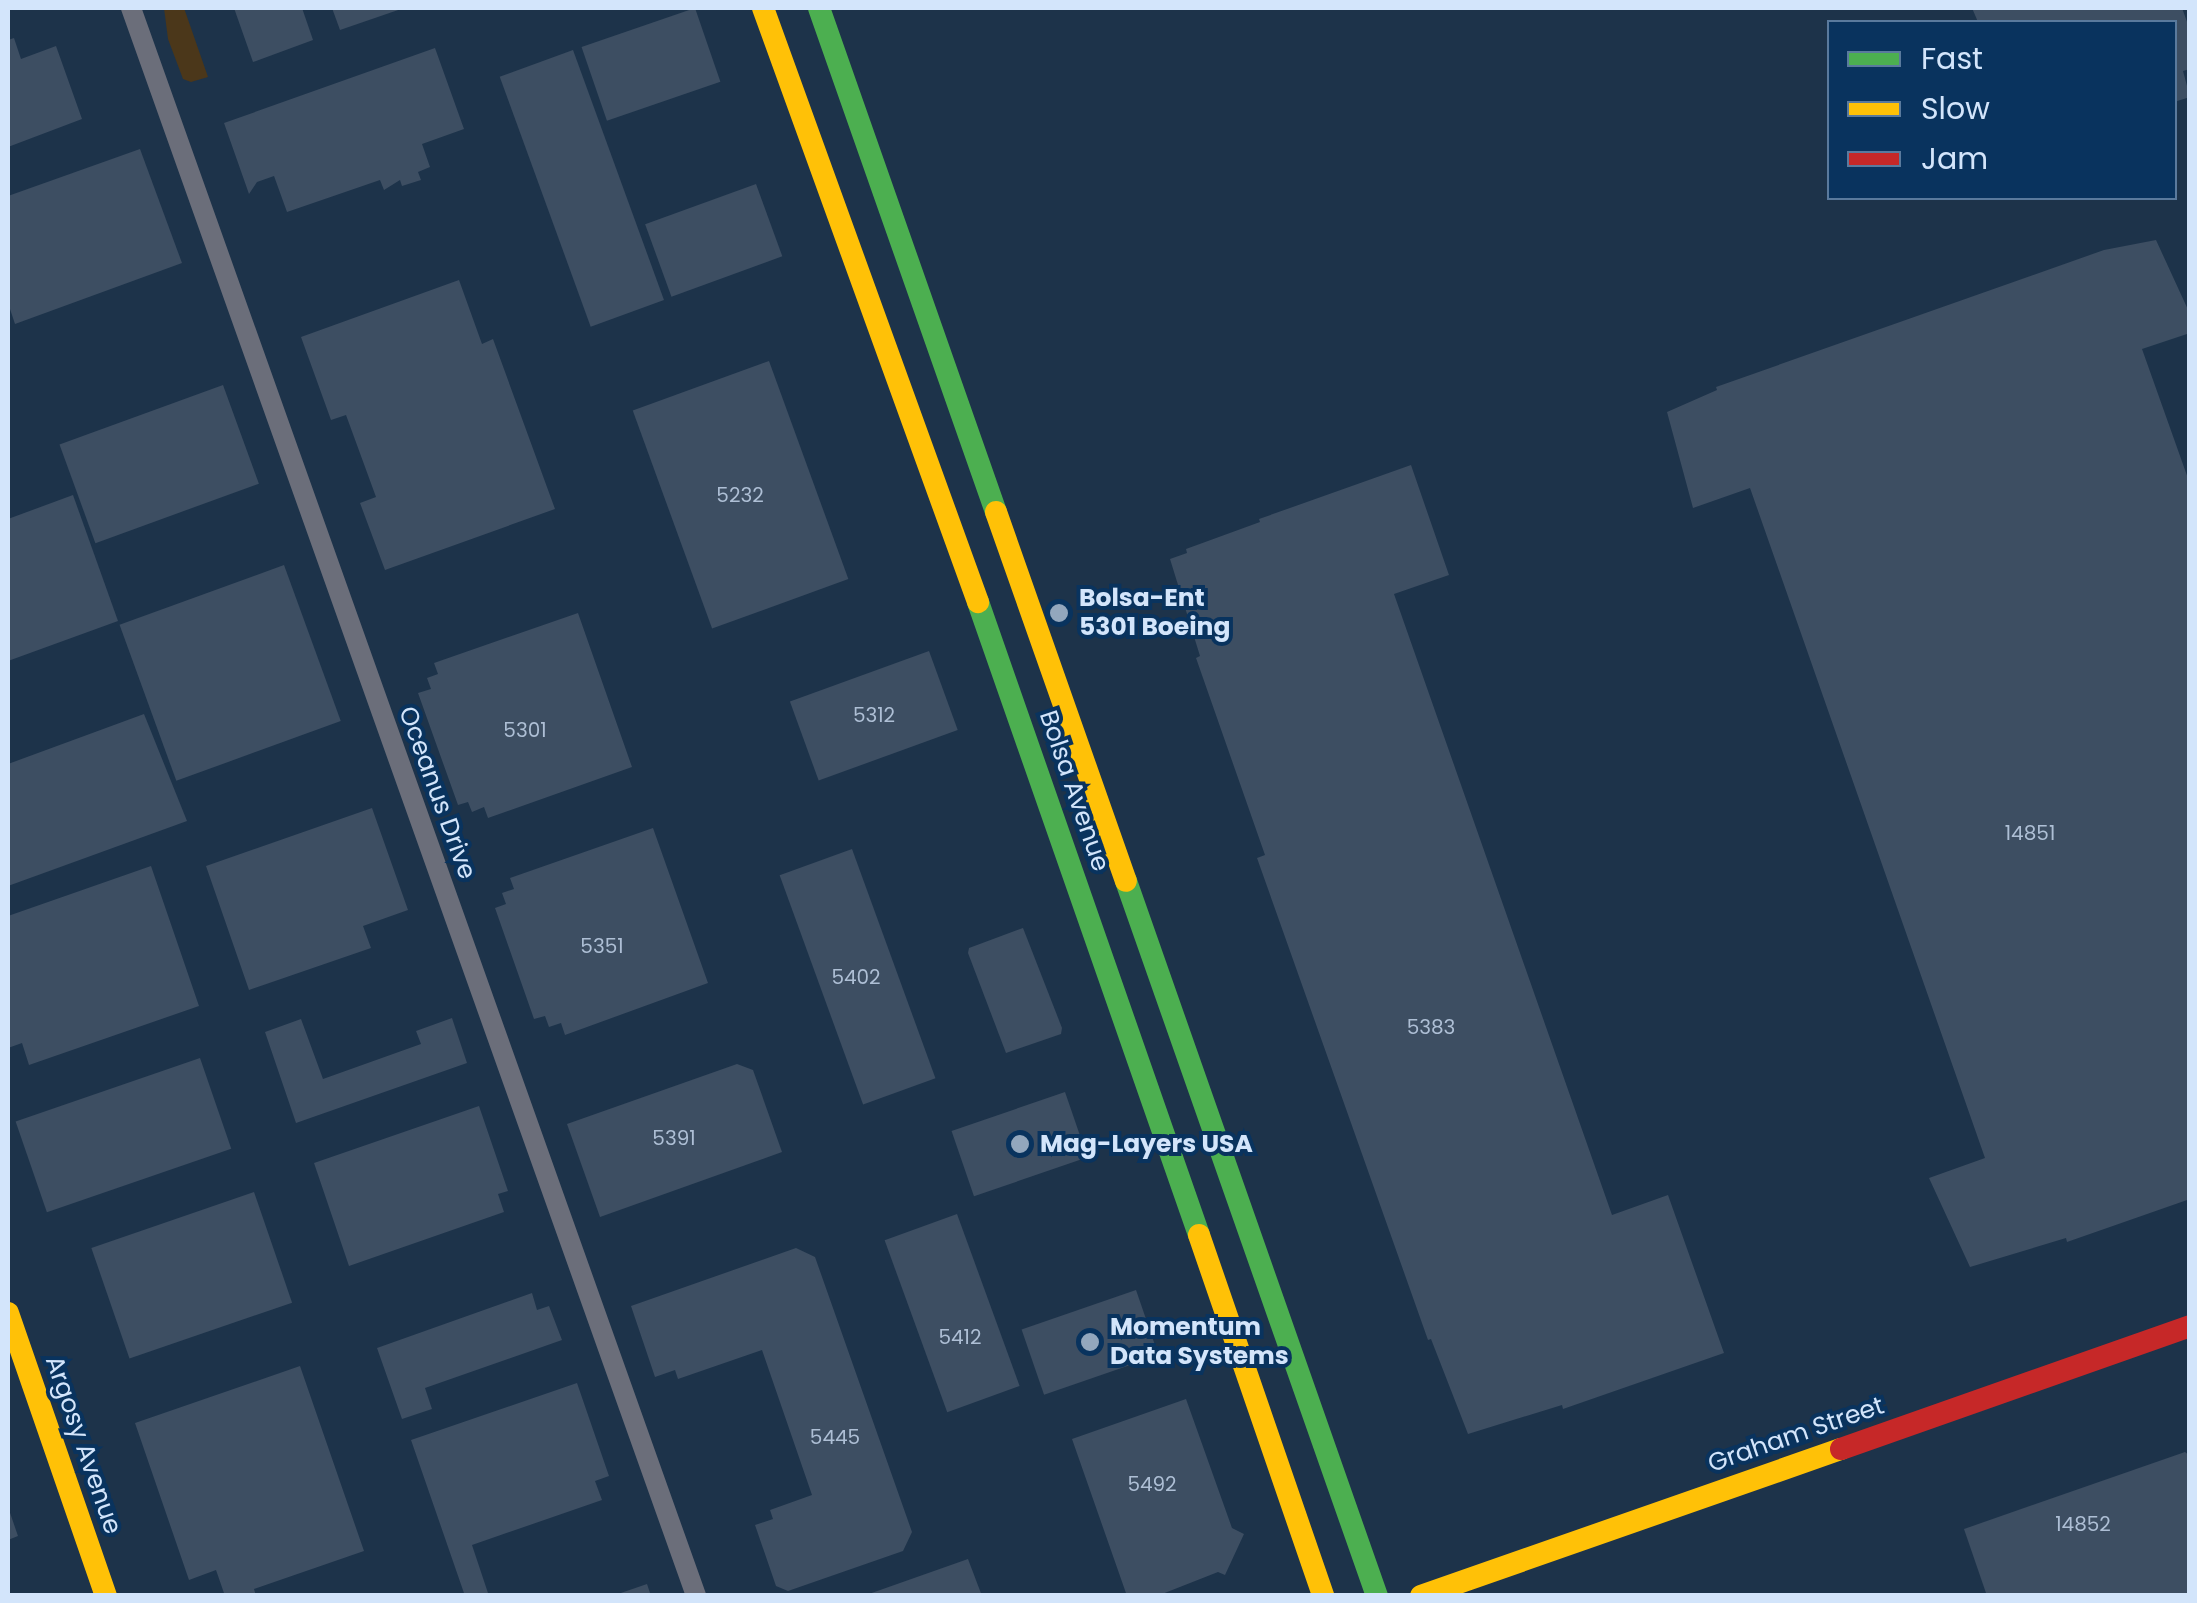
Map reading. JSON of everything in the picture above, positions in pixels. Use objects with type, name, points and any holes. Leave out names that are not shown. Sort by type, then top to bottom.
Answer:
[{"type":"main road","name":"Bolsa Avenue","points":[[763,8],[974,588],[1323,1596]]},
{"type":"main road","name":"Bolsa Avenue","points":[[819,8],[1377,1596]]},
{"type":"main road","points":[[974,588],[1014,568]]},
{"type":"main road","name":"Argosy Avenue","points":[[8,1313],[106,1596]]},
{"type":"main road","name":"Graham Street","points":[[1421,1596],[2190,1326]]},
{"type":"street","name":"Oceanus Drive","points":[[131,8],[696,1596]]},
{"type":"shaded area","points":[[164,8],[184,8],[208,77],[191,82],[183,79],[168,39]]},
{"type":"building","points":[[234,8],[302,8],[313,40],[253,62]]},
{"type":"building","points":[[332,8],[404,8],[340,30]]},
{"type":"building","points":[[695,8],[720,82],[607,121],[582,47]]},
{"type":"building","points":[[1972,8],[2182,8],[2190,30],[2190,69],[2183,71],[2190,97],[2177,101],[2177,20],[1977,20]]},
{"type":"building","points":[[14,38],[21,59],[56,46],[82,119],[8,147],[8,40]]},
{"type":"building","points":[[435,48],[464,129],[422,144],[430,167],[418,172],[421,180],[402,186],[400,180],[384,190],[380,180],[287,212],[274,176],[257,182],[249,194],[224,123]]},
{"type":"building","points":[[573,50],[664,300],[591,327],[500,77]]},
{"type":"building","points":[[140,149],[182,263],[15,324],[8,303],[8,196]]},
{"type":"building","points":[[756,184],[782,256],[671,297],[645,224]]},
{"type":"building","points":[[2156,240],[2190,314],[2190,333],[2142,349],[2190,484],[2190,1199],[2067,1242],[2066,1238],[1970,1267],[1929,1178],[1985,1158],[1750,488],[1693,508],[1667,412],[1717,390],[1716,387],[2104,250]]},
{"type":"building","points":[[459,280],[482,344],[493,339],[555,509],[385,570],[360,503],[376,497],[346,415],[331,420],[301,337]]},
{"type":"building","points":[[769,361],[848,579],[712,629],[633,411]]},
{"type":"building","points":[[223,385],[259,484],[95,543],[59,445]]},
{"type":"building","points":[[1411,465],[1449,575],[1394,594],[1612,1215],[1668,1195],[1724,1353],[1563,1409],[1562,1405],[1468,1434],[1431,1339],[1428,1340],[1257,858],[1265,855],[1196,658],[1200,656],[1170,559],[1187,553],[1186,549],[1260,522],[1259,519]]},
{"type":"building","points":[[73,495],[118,621],[8,661],[8,519]]},
{"type":"building","points":[[284,565],[341,721],[176,781],[120,625]]},
{"type":"building","points":[[578,613],[632,767],[488,818],[484,807],[472,812],[468,802],[458,805],[418,693],[431,689],[427,678],[438,674],[434,663]]},
{"type":"building","points":[[929,651],[958,730],[819,781],[790,702]]},
{"type":"building","points":[[144,714],[187,821],[8,886],[8,764]]},
{"type":"building","points":[[372,808],[408,910],[363,926],[371,948],[249,990],[206,866]]},
{"type":"building","points":[[653,828],[708,983],[565,1035],[561,1023],[549,1027],[545,1016],[534,1019],[495,908],[506,904],[502,893],[514,889],[510,878]]},
{"type":"building","points":[[852,849],[935,1078],[863,1105],[780,875]]},
{"type":"building","points":[[151,866],[199,1006],[29,1065],[22,1043],[8,1048],[8,916]]},
{"type":"building","points":[[1023,928],[1062,1028],[1061,1034],[1006,1053],[968,953],[969,948]]},
{"type":"building","points":[[452,1018],[467,1063],[296,1123],[265,1032],[301,1019],[323,1079],[421,1044],[416,1031]]},
{"type":"building","points":[[200,1058],[231,1149],[47,1212],[16,1121]]},
{"type":"building","points":[[737,1064],[753,1070],[782,1152],[600,1217],[567,1124]]},
{"type":"building","name":"Mag-Layers USA","points":[[1065,1092],[1087,1157],[974,1196],[952,1131]]},
{"type":"building","points":[[479,1106],[508,1191],[498,1194],[504,1212],[349,1266],[314,1163]]},
{"type":"building","points":[[254,1192],[292,1303],[129,1359],[91,1248]]},
{"type":"building","points":[[957,1214],[1020,1386],[947,1412],[885,1240]]},
{"type":"building","points":[[796,1248],[815,1257],[912,1532],[903,1551],[788,1591],[776,1586],[755,1525],[773,1519],[770,1510],[812,1495],[762,1350],[678,1379],[675,1370],[655,1377],[631,1306]]},
{"type":"building","name":"Momentum Data Systems","points":[[1136,1290],[1158,1355],[1044,1395],[1022,1329]]},
{"type":"building","points":[[532,1293],[537,1310],[549,1306],[562,1340],[425,1388],[432,1409],[402,1419],[377,1348]]},
{"type":"building","points":[[300,1366],[364,1551],[254,1589],[256,1596],[225,1596],[216,1570],[189,1580],[135,1423]]},
{"type":"building","points":[[577,1383],[609,1476],[595,1481],[602,1500],[472,1545],[488,1593],[465,1596],[411,1440]]},
{"type":"building","points":[[1186,1399],[1232,1528],[1244,1534],[1225,1575],[1218,1572],[1157,1596],[1127,1596],[1072,1439]]},
{"type":"building","points":[[2185,1452],[2190,1456],[2190,1596],[1987,1596],[1964,1529]]},
{"type":"building","points":[[8,1507],[18,1536],[8,1540]]},
{"type":"building","points":[[968,1559],[982,1596],[866,1596],[866,1595]]},
{"type":"building","points":[[647,1584],[651,1596],[615,1596],[615,1595]]},
{"type":"traffic: fast","points":[[819,8],[996,512]]},
{"type":"traffic: fast","points":[[978,602],[1199,1235]]},
{"type":"traffic: fast","points":[[1126,881],[1377,1596]]},
{"type":"traffic: slow","points":[[763,8],[978,602]]},
{"type":"traffic: slow","points":[[996,512],[1126,881]]},
{"type":"traffic: slow","points":[[1199,1235],[1323,1596]]},
{"type":"traffic: slow","points":[[8,1313],[106,1596]]},
{"type":"traffic: slow","points":[[1421,1596],[1841,1449]]},
{"type":"traffic: jam","points":[[1841,1449],[2190,1326]]},
{"type":"place","name":"Bolsa-Ent 5301 Boeing","points":[[1059,613]]},
{"type":"place","name":"Mag-Layers USA","points":[[1020,1144]]},
{"type":"place","name":"Momentum Data Systems","points":[[1090,1342]]}]
